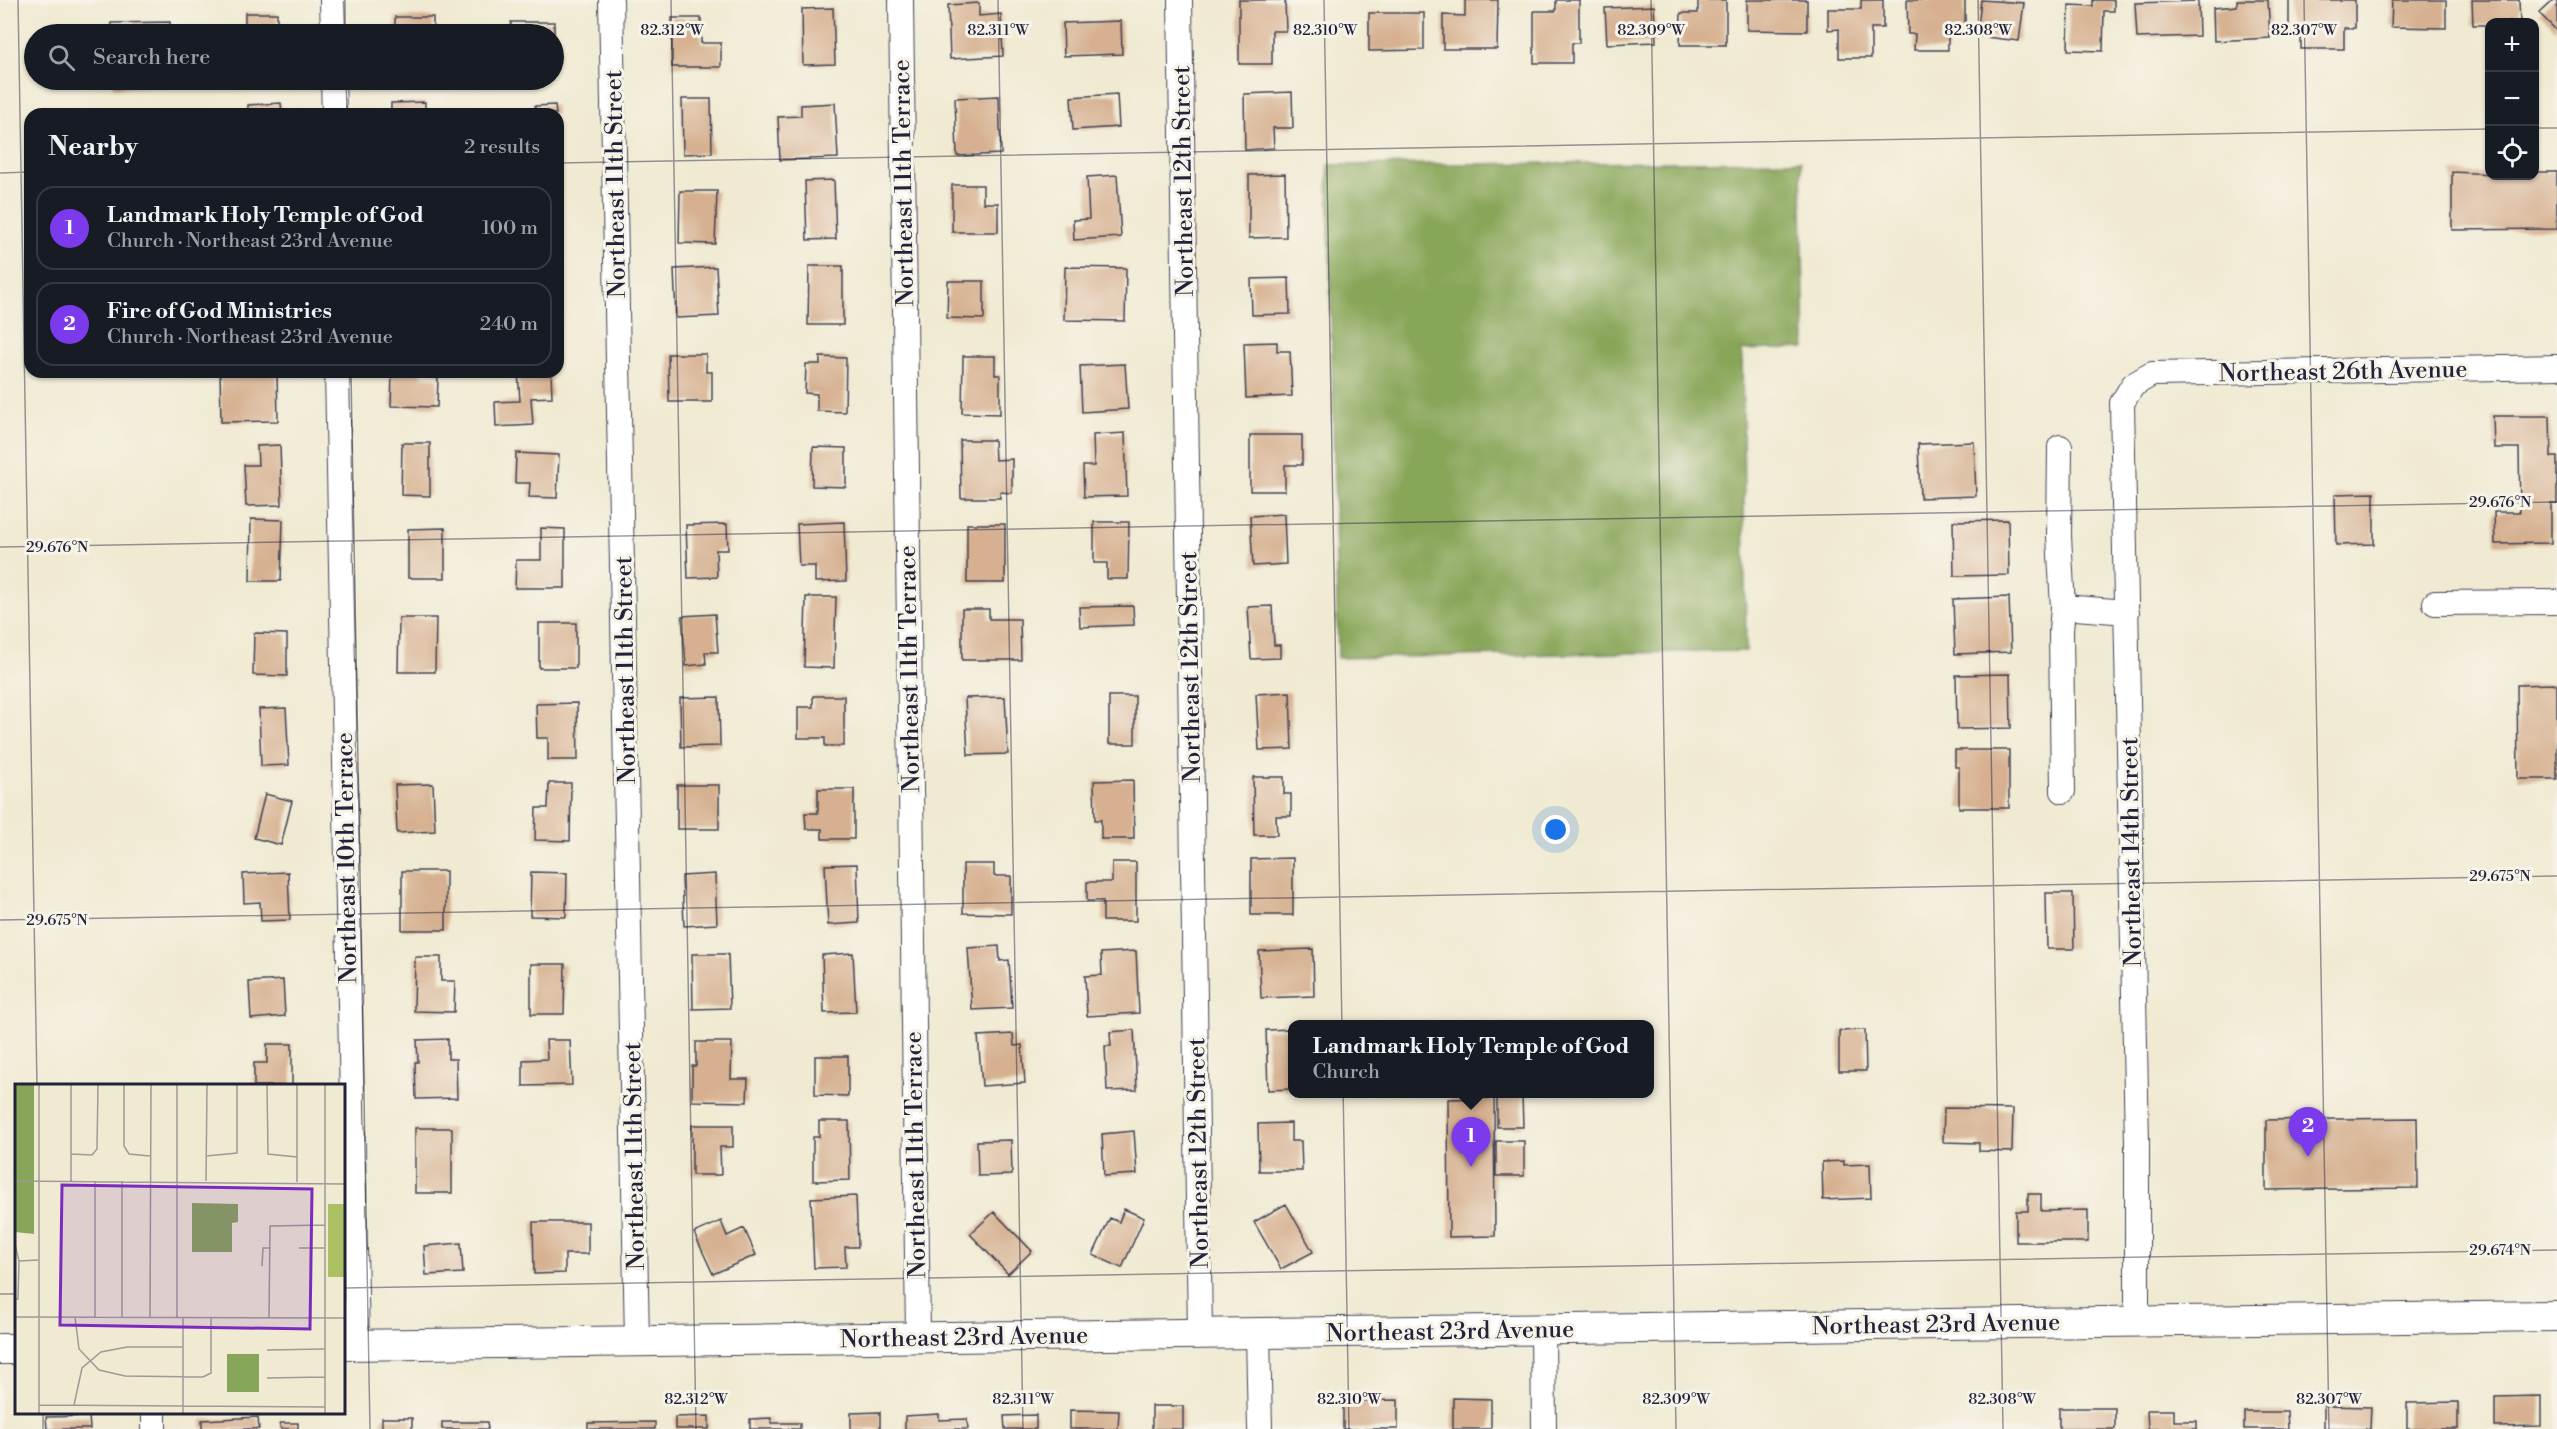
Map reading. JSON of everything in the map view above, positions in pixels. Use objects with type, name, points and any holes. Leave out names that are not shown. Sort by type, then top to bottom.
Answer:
[{"type":"main road","name":"Northeast 23rd Avenue","points":[[350,1345],[2557,1316]]},
{"type":"street","points":[[332,0],[333,24]]},
{"type":"street","name":"Northeast 11th Street","points":[[611,0],[637,1341]]},
{"type":"street","name":"Northeast 11th Terrace","points":[[901,0],[918,1338]]},
{"type":"street","name":"Northeast 12th Street","points":[[1180,0],[1200,1334]]},
{"type":"street","points":[[333,90],[334,108]]},
{"type":"street","name":"Northeast 26th Avenue","points":[[2133,385],[2152,374],[2557,367]]},
{"type":"street","name":"Northeast 10th Terrace","points":[[337,378],[350,1345]]},
{"type":"street","name":"Northeast 14th Street","points":[[2133,385],[2122,403],[2137,1144],[2137,1322]]},
{"type":"street","points":[[2060,447],[2063,791]]},
{"type":"street","points":[[2435,603],[2557,602]]},
{"type":"street","points":[[2063,607],[2127,612]]},
{"type":"street","points":[[1543,1330],[1544,1429]]},
{"type":"street","points":[[1258,1333],[1260,1429]]},
{"type":"green space","points":[[1801,161],[1805,348],[1742,350],[1746,651],[1338,658],[1328,165]]},
{"type":"building","points":[[1239,0],[1285,0],[1286,31],[1272,31],[1272,64],[1239,64]]},
{"type":"building","points":[[1465,0],[1498,0],[1497,49],[1443,49],[1443,15],[1465,16]]},
{"type":"building","points":[[1556,0],[1579,0],[1579,43],[1572,43],[1572,63],[1534,63],[1534,11],[1556,11]]},
{"type":"building","points":[[1698,0],[1726,0],[1726,45],[1680,45],[1681,13],[1698,13]]},
{"type":"building","points":[[1747,0],[1807,0],[1807,31],[1747,30]]},
{"type":"building","points":[[1861,0],[1883,0],[1883,28],[1871,28],[1871,58],[1839,58],[1839,29],[1828,30],[1828,9],[1861,9]]},
{"type":"building","points":[[1907,0],[1965,0],[1965,35],[1948,35],[1948,50],[1914,50],[1915,34],[1908,34]]},
{"type":"building","points":[[1981,0],[2024,3],[2019,41],[1977,36]]},
{"type":"building","points":[[2093,0],[2114,0],[2114,11],[2104,11],[2103,51],[2068,50],[2069,5],[2093,6]]},
{"type":"building","points":[[2237,0],[2268,0],[2270,38],[2214,41],[2213,8],[2237,6]]},
{"type":"building","points":[[2289,0],[2355,0],[2355,28],[2344,28],[2344,49],[2301,49],[2301,30],[2289,30]]},
{"type":"building","points":[[2392,0],[2446,0],[2446,28],[2391,27]]},
{"type":"building","points":[[2472,0],[2519,0],[2520,18],[2485,18],[2485,25],[2473,25]]},
{"type":"building","points":[[2553,0],[2557,0],[2557,31],[2539,13]]},
{"type":"building","points":[[2198,1],[2199,36],[2137,38],[2135,3]]},
{"type":"building","points":[[979,3],[979,16],[1001,14],[1003,56],[950,59],[948,5]]},
{"type":"building","points":[[1654,6],[1656,42],[1607,44],[1605,8]]},
{"type":"building","points":[[833,8],[835,64],[803,65],[802,9]]},
{"type":"building","points":[[245,13],[277,13],[277,24],[245,24]]},
{"type":"building","points":[[1369,13],[1424,13],[1424,50],[1369,51]]},
{"type":"building","points":[[395,17],[433,17],[433,24],[395,24]]},
{"type":"building","points":[[672,18],[701,18],[701,43],[721,43],[721,67],[672,67]]},
{"type":"building","points":[[1121,21],[1122,54],[1064,56],[1063,23]]},
{"type":"building","points":[[170,22],[170,24],[111,24]]},
{"type":"building","points":[[511,22],[554,22],[554,24],[511,24]]},
{"type":"building","points":[[1292,92],[1293,128],[1273,128],[1274,148],[1245,150],[1244,94]]},
{"type":"building","points":[[1117,94],[1119,127],[1073,130],[1071,97]]},
{"type":"building","points":[[999,96],[1001,154],[957,156],[955,98]]},
{"type":"building","points":[[682,99],[711,99],[712,153],[683,154]]},
{"type":"building","points":[[425,102],[425,108],[391,108],[391,103]]},
{"type":"building","points":[[281,103],[281,108],[248,108],[248,105]]},
{"type":"building","points":[[835,103],[838,158],[780,160],[778,117],[801,116],[801,105]]},
{"type":"building","points":[[555,105],[555,108],[535,108],[535,106]]},
{"type":"building","points":[[2452,172],[2485,174],[2485,180],[2539,180],[2539,172],[2557,172],[2557,229],[2452,230]]},
{"type":"building","points":[[1285,174],[1286,237],[1249,238],[1249,175]]},
{"type":"building","points":[[1117,175],[1121,237],[1074,240],[1073,220],[1089,219],[1087,177]]},
{"type":"building","points":[[834,180],[836,239],[807,240],[805,181]]},
{"type":"building","points":[[952,185],[983,185],[983,203],[998,203],[998,232],[952,232]]},
{"type":"building","points":[[680,191],[717,191],[715,244],[679,243]]},
{"type":"building","points":[[809,266],[843,266],[843,325],[808,325]]},
{"type":"building","points":[[716,267],[719,316],[676,318],[674,269]]},
{"type":"building","points":[[1065,267],[1126,268],[1125,321],[1064,320]]},
{"type":"building","points":[[1289,278],[1290,314],[1252,315],[1251,279]]},
{"type":"building","points":[[948,281],[984,281],[984,319],[947,318]]},
{"type":"building","points":[[1277,342],[1277,351],[1290,351],[1292,396],[1246,398],[1244,343]]},
{"type":"building","points":[[668,354],[706,354],[706,372],[712,372],[712,402],[669,402]]},
{"type":"building","points":[[963,356],[995,356],[995,375],[1000,375],[1000,414],[962,413]]},
{"type":"building","points":[[820,357],[846,358],[845,412],[817,411],[817,394],[805,393],[806,364],[820,364]]},
{"type":"building","points":[[1125,364],[1128,409],[1082,412],[1080,366]]},
{"type":"building","points":[[220,378],[277,378],[278,421],[221,422]]},
{"type":"building","points":[[392,378],[438,378],[437,407],[391,406]]},
{"type":"building","points":[[518,378],[551,378],[552,397],[531,398],[533,425],[496,427],[495,402],[520,401]]},
{"type":"building","points":[[2493,416],[2550,416],[2551,457],[2557,457],[2557,503],[2551,503],[2551,543],[2495,544],[2494,512],[2520,512],[2519,448],[2494,448]]},
{"type":"building","points":[[1125,433],[1127,496],[1084,497],[1083,466],[1094,466],[1093,435]]},
{"type":"building","points":[[1250,435],[1302,435],[1302,465],[1285,465],[1285,491],[1250,491]]},
{"type":"building","points":[[960,440],[994,440],[995,460],[1012,459],[1012,493],[1000,492],[1000,498],[961,498]]},
{"type":"building","points":[[1974,442],[1976,496],[1920,498],[1918,444]]},
{"type":"building","points":[[402,443],[430,443],[430,496],[401,495]]},
{"type":"building","points":[[280,445],[282,505],[246,506],[244,465],[258,465],[257,446]]},
{"type":"building","points":[[813,447],[846,448],[846,487],[812,486]]},
{"type":"building","points":[[516,453],[559,455],[557,498],[529,497],[530,483],[515,483]]},
{"type":"building","points":[[2374,493],[2374,544],[2336,545],[2335,494]]},
{"type":"building","points":[[1284,514],[1286,564],[1253,566],[1250,516]]},
{"type":"building","points":[[251,519],[283,520],[281,581],[250,581]]},
{"type":"building","points":[[2008,520],[2009,575],[1954,576],[1953,521]]},
{"type":"building","points":[[844,522],[846,581],[815,582],[815,566],[799,566],[797,524]]},
{"type":"building","points":[[1094,522],[1129,522],[1128,579],[1107,579],[1107,563],[1094,563]]},
{"type":"building","points":[[727,524],[728,550],[716,550],[717,577],[688,578],[686,525]]},
{"type":"building","points":[[967,524],[1005,524],[1005,583],[967,583]]},
{"type":"building","points":[[445,528],[445,578],[408,578],[408,529]]},
{"type":"building","points":[[541,528],[565,529],[565,588],[515,588],[516,560],[541,560]]},
{"type":"building","points":[[806,597],[836,597],[834,668],[804,667]]},
{"type":"building","points":[[2009,597],[2011,652],[1955,654],[1953,599]]},
{"type":"building","points":[[1133,606],[1134,625],[1080,627],[1079,607]]},
{"type":"building","points":[[1272,606],[1274,645],[1280,645],[1280,658],[1251,659],[1248,607]]},
{"type":"building","points":[[962,609],[989,609],[989,619],[1020,619],[1021,660],[962,660]]},
{"type":"building","points":[[715,614],[718,652],[705,652],[706,664],[686,666],[682,616]]},
{"type":"building","points":[[399,618],[436,618],[435,672],[398,672]]},
{"type":"building","points":[[539,623],[576,623],[576,668],[539,668]]},
{"type":"building","points":[[254,633],[287,634],[287,676],[253,675]]},
{"type":"building","points":[[2010,674],[2011,728],[1957,729],[1956,675]]},
{"type":"building","points":[[2557,684],[2557,779],[2518,779],[2517,685]]},
{"type":"building","points":[[1290,692],[1292,749],[1259,750],[1256,694]]},
{"type":"building","points":[[813,696],[844,696],[844,746],[825,746],[825,738],[798,738],[798,707],[813,707]]},
{"type":"building","points":[[1109,696],[1135,696],[1135,744],[1109,744]]},
{"type":"building","points":[[719,697],[720,746],[681,747],[680,698]]},
{"type":"building","points":[[1005,697],[1008,754],[968,755],[965,698]]},
{"type":"building","points":[[577,703],[578,760],[548,760],[548,738],[537,738],[536,704]]},
{"type":"building","points":[[286,708],[289,765],[261,766],[259,709]]},
{"type":"building","points":[[1955,750],[2009,750],[2009,808],[1959,808],[1959,767],[1955,767]]},
{"type":"building","points":[[1253,777],[1284,777],[1284,794],[1291,794],[1291,816],[1276,816],[1277,835],[1254,835]]},
{"type":"building","points":[[1133,780],[1134,839],[1101,839],[1101,820],[1095,820],[1094,781]]},
{"type":"building","points":[[549,783],[571,783],[570,841],[535,840],[536,808],[548,808]]},
{"type":"building","points":[[433,784],[435,831],[397,833],[395,785]]},
{"type":"building","points":[[677,785],[719,785],[719,829],[677,829]]},
{"type":"building","points":[[818,789],[854,789],[854,839],[822,839],[822,829],[806,829],[805,813],[818,813]]},
{"type":"building","points":[[265,794],[292,801],[281,845],[254,838]]},
{"type":"building","points":[[1293,858],[1293,915],[1251,915],[1251,859]]},
{"type":"building","points":[[1112,862],[1136,862],[1136,921],[1103,921],[1103,901],[1087,901],[1087,882],[1112,882]]},
{"type":"building","points":[[857,864],[859,923],[828,925],[825,865]]},
{"type":"building","points":[[963,864],[994,864],[994,876],[1011,876],[1011,914],[963,913]]},
{"type":"building","points":[[402,871],[446,871],[446,930],[402,930]]},
{"type":"building","points":[[288,872],[290,920],[261,921],[260,902],[244,903],[243,874]]},
{"type":"building","points":[[531,872],[567,873],[566,917],[530,916]]},
{"type":"building","points":[[715,874],[717,924],[684,926],[682,876]]},
{"type":"building","points":[[2046,893],[2073,893],[2074,949],[2047,949]]},
{"type":"building","points":[[999,946],[1000,961],[1009,960],[1012,1008],[972,1010],[968,948]]},
{"type":"building","points":[[1313,949],[1314,996],[1261,998],[1259,951]]},
{"type":"building","points":[[1136,951],[1139,1013],[1087,1016],[1085,976],[1102,975],[1101,953]]},
{"type":"building","points":[[853,953],[856,1012],[824,1013],[822,955]]},
{"type":"building","points":[[692,954],[728,954],[730,1008],[693,1009]]},
{"type":"building","points":[[415,957],[441,957],[441,981],[455,981],[454,1012],[414,1011]]},
{"type":"building","points":[[531,964],[565,964],[564,1014],[531,1014]]},
{"type":"building","points":[[283,980],[285,1016],[251,1019],[249,982]]},
{"type":"building","points":[[1288,1029],[1288,1089],[1268,1090],[1266,1030]]},
{"type":"building","points":[[1134,1030],[1137,1090],[1107,1091],[1105,1046],[1111,1046],[1110,1032]]},
{"type":"building","points":[[1865,1030],[1866,1071],[1839,1071],[1839,1031]]},
{"type":"building","points":[[1013,1034],[1014,1046],[1022,1045],[1025,1083],[982,1086],[978,1036]]},
{"type":"building","points":[[448,1039],[448,1059],[456,1059],[457,1098],[416,1099],[417,1040]]},
{"type":"building","points":[[546,1040],[570,1040],[572,1085],[523,1086],[523,1060],[547,1059]]},
{"type":"building","points":[[696,1042],[732,1042],[731,1079],[748,1079],[747,1102],[692,1101],[692,1066],[696,1066]]},
{"type":"building","points":[[267,1044],[292,1044],[292,1084],[254,1084],[254,1063],[267,1063]]},
{"type":"building","points":[[815,1056],[848,1056],[848,1096],[815,1095]]},
{"type":"building","points":[[1494,1098],[1495,1236],[1449,1237],[1448,1099]]},
{"type":"building","points":[[1497,1098],[1522,1098],[1523,1127],[1497,1127]]},
{"type":"building","points":[[1944,1108],[2013,1109],[2012,1152],[1979,1151],[1979,1143],[1943,1142]]},
{"type":"building","points":[[2417,1118],[2418,1188],[2266,1190],[2266,1120]]},
{"type":"building","points":[[819,1121],[849,1121],[850,1180],[813,1181],[813,1137],[819,1137]]},
{"type":"building","points":[[1291,1123],[1291,1141],[1301,1141],[1302,1171],[1259,1171],[1258,1124]]},
{"type":"building","points":[[692,1125],[733,1125],[733,1147],[720,1147],[721,1175],[692,1175]]},
{"type":"building","points":[[415,1128],[452,1128],[452,1193],[415,1193]]},
{"type":"building","points":[[1134,1131],[1137,1174],[1104,1176],[1102,1134]]},
{"type":"building","points":[[1011,1140],[1012,1175],[978,1176],[977,1141]]},
{"type":"building","points":[[1496,1141],[1524,1141],[1524,1176],[1496,1176]]},
{"type":"building","points":[[1844,1161],[1844,1165],[1870,1164],[1871,1198],[1823,1200],[1822,1162]]},
{"type":"building","points":[[2028,1194],[2041,1194],[2041,1211],[2088,1210],[2088,1242],[2016,1242],[2016,1211],[2028,1211]]},
{"type":"building","points":[[856,1196],[858,1247],[845,1247],[846,1267],[814,1268],[811,1198]]},
{"type":"building","points":[[1286,1204],[1313,1252],[1281,1269],[1254,1222]]},
{"type":"building","points":[[1124,1209],[1144,1218],[1122,1268],[1093,1255],[1110,1218],[1119,1222]]},
{"type":"building","points":[[994,1212],[1032,1251],[1008,1274],[970,1234]]},
{"type":"building","points":[[721,1221],[727,1236],[744,1228],[756,1255],[713,1274],[694,1233]]},
{"type":"building","points":[[533,1222],[588,1222],[588,1254],[565,1254],[565,1273],[534,1274]]},
{"type":"building","points":[[461,1243],[463,1273],[426,1275],[424,1246]]},
{"type":"building","points":[[2541,1396],[2541,1426],[2495,1427],[2495,1397]]},
{"type":"building","points":[[1453,1398],[1491,1399],[1491,1429],[1453,1429]]},
{"type":"building","points":[[1398,1400],[1398,1429],[1343,1429],[1343,1401]]},
{"type":"building","points":[[2458,1402],[2458,1429],[2407,1429],[2407,1403]]},
{"type":"building","points":[[1152,1406],[1183,1406],[1183,1429],[1152,1429]]},
{"type":"building","points":[[2324,1406],[2371,1407],[2370,1429],[2324,1429]]},
{"type":"building","points":[[2059,1408],[2115,1408],[2115,1429],[2059,1429]]},
{"type":"building","points":[[1070,1410],[1119,1411],[1118,1429],[1070,1429]]},
{"type":"building","points":[[2147,1410],[2174,1410],[2174,1421],[2197,1421],[2197,1429],[2148,1429]]},
{"type":"building","points":[[880,1412],[880,1429],[851,1429],[851,1413]]},
{"type":"building","points":[[2244,1412],[2287,1412],[2288,1429],[2244,1429]]},
{"type":"building","points":[[939,1414],[939,1420],[967,1419],[968,1429],[905,1429],[905,1416]]},
{"type":"building","points":[[1036,1415],[1036,1429],[1005,1429],[1004,1416]]},
{"type":"building","points":[[89,1416],[90,1429],[47,1429],[46,1417]]},
{"type":"building","points":[[709,1416],[709,1429],[675,1429],[675,1417]]},
{"type":"building","points":[[258,1417],[259,1429],[202,1429],[202,1420]]},
{"type":"building","points":[[382,1418],[412,1418],[412,1429],[382,1429]]},
{"type":"building","points":[[771,1418],[771,1423],[800,1423],[800,1429],[750,1429],[750,1419]]},
{"type":"building","points":[[442,1422],[487,1422],[488,1429],[442,1429]]},
{"type":"building","points":[[655,1422],[655,1429],[588,1429],[588,1423]]},
{"type":"building","points":[[280,1423],[298,1423],[298,1429],[281,1429]]},
{"type":"place","name":"Fire of God Ministries","points":[[2308,1157]]},
{"type":"place","name":"Landmark Holy Temple of God","points":[[1471,1167]]}]
